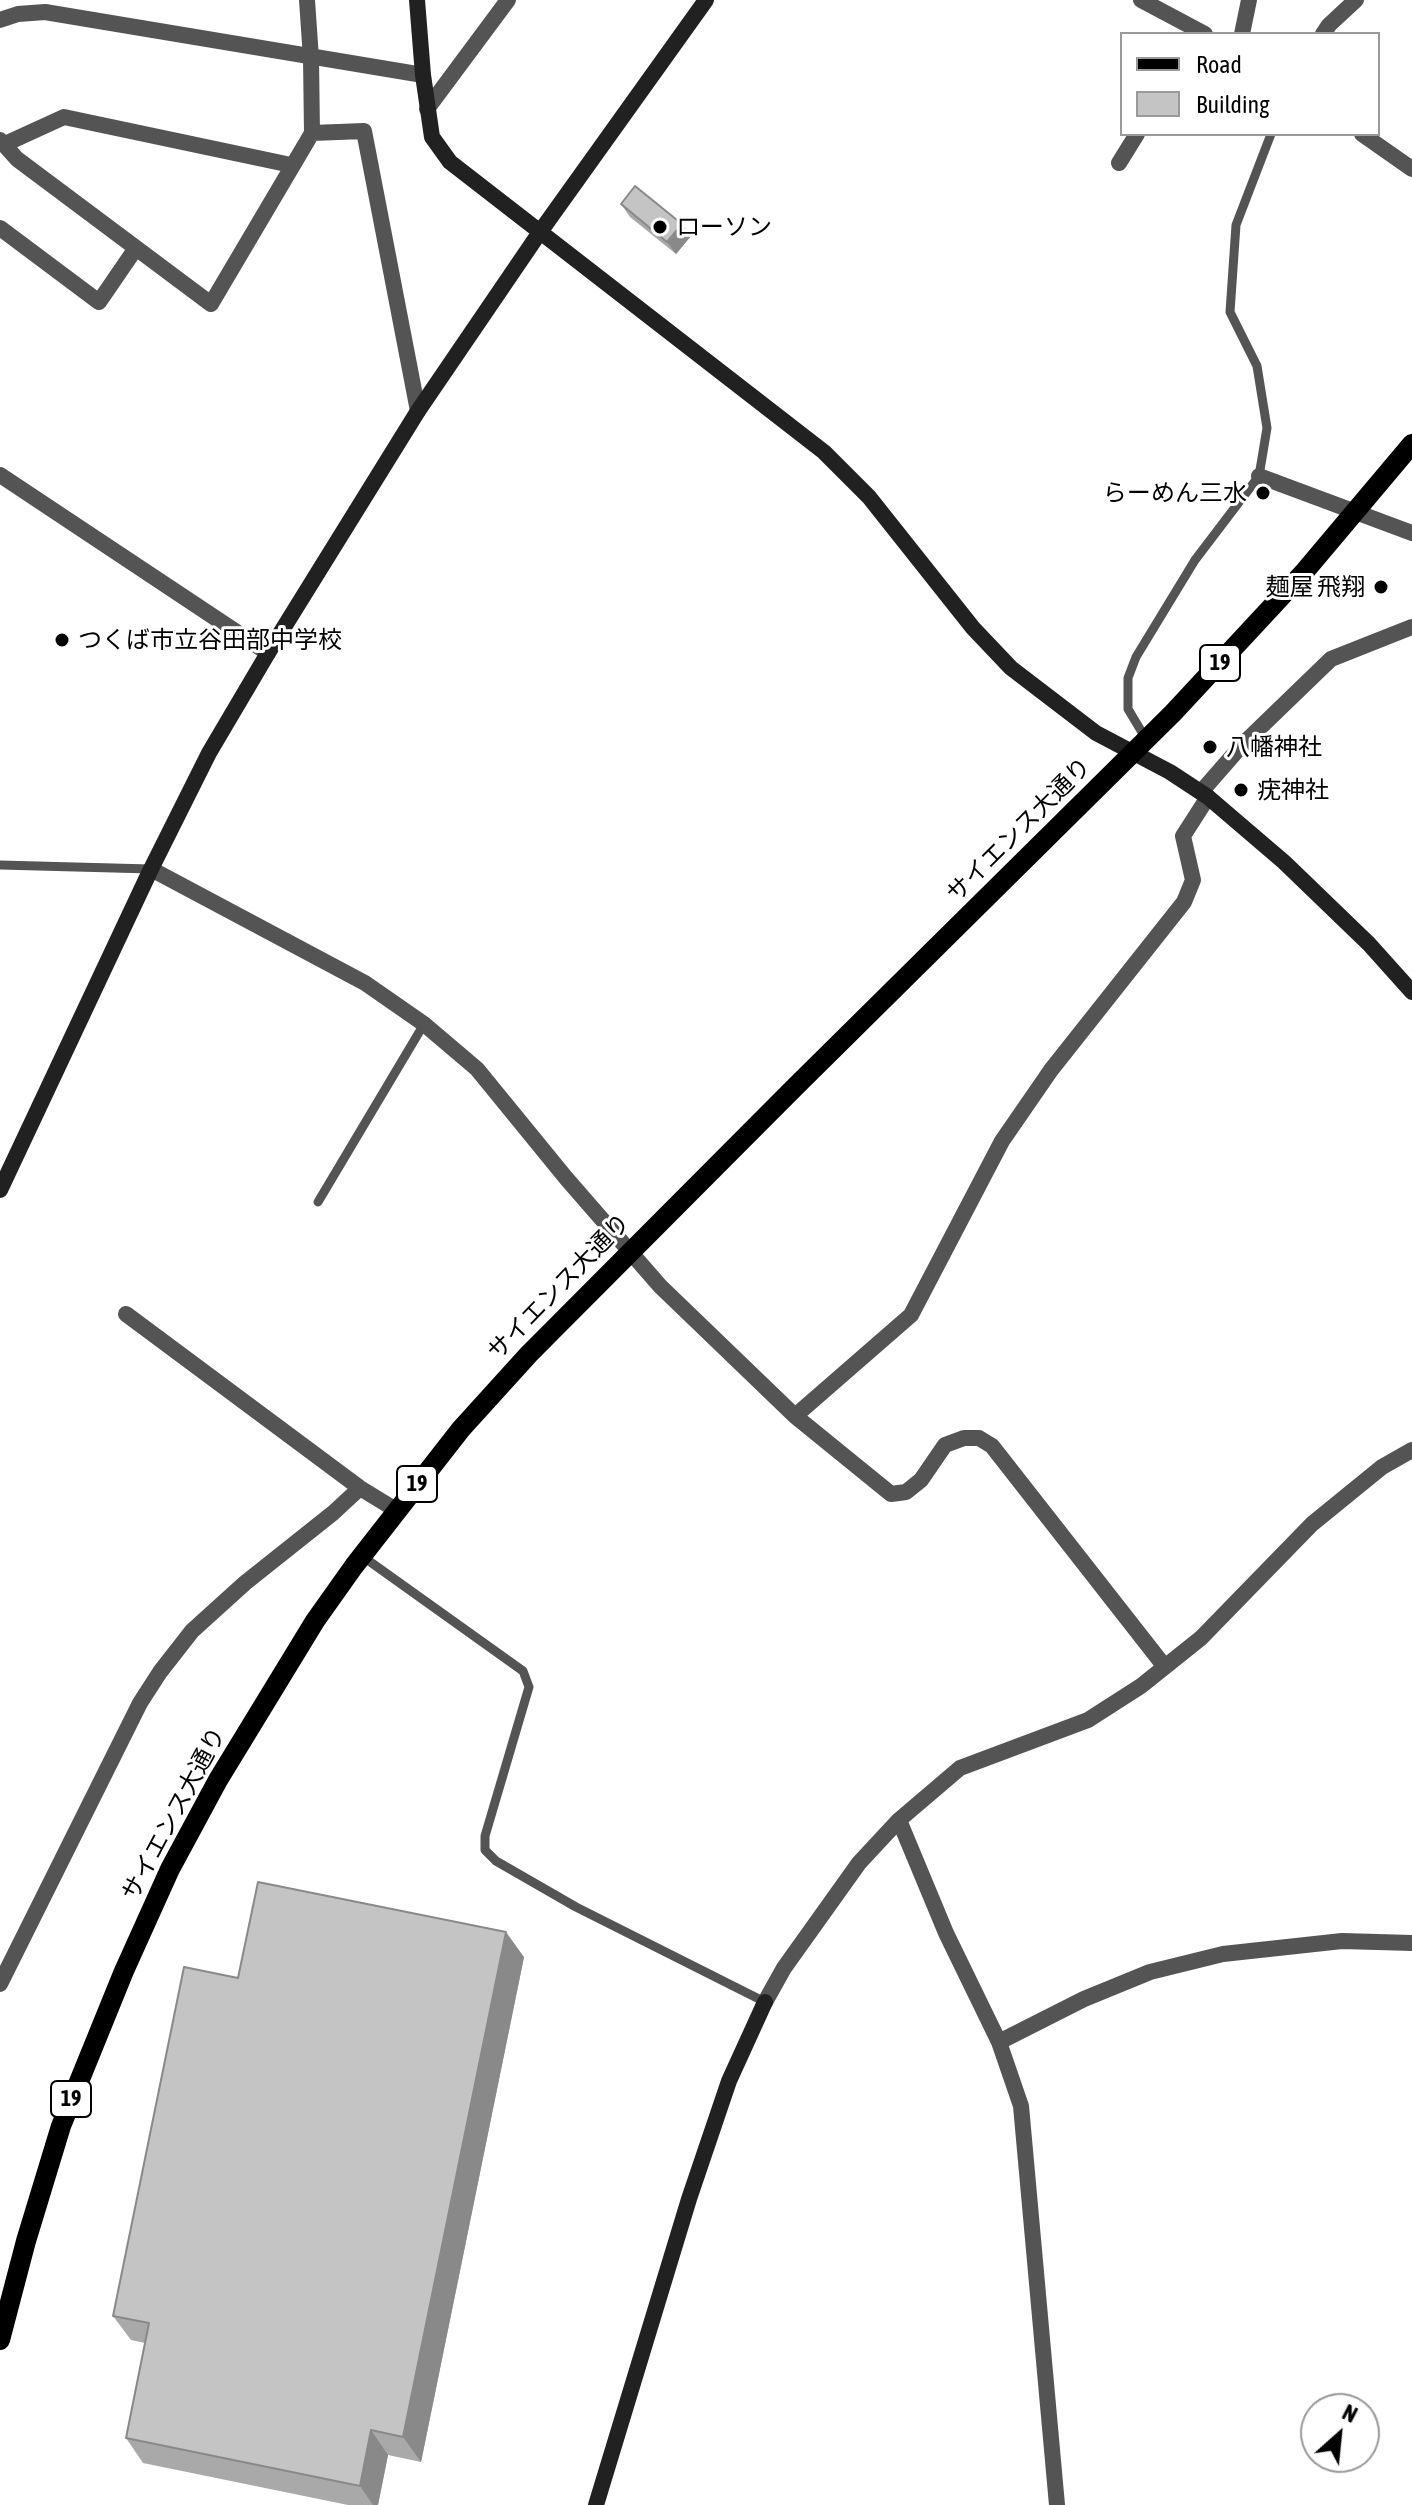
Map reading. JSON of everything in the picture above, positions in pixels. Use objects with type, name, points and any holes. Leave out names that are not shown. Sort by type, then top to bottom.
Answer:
[{"type":"main road","name":"サイエンス大通り","points":[[0,2340],[5,2298],[79,2076],[170,1869],[253,1719],[315,1621],[396,1510],[495,1390],[629,1252],[1139,747],[1356,514],[1412,444]]},
{"type":"street","points":[[291,165],[64,117],[2,142],[17,159],[211,304],[312,133],[307,0]]},
{"type":"street","points":[[417,0],[432,137],[450,162],[824,452],[869,497],[973,628],[1011,668],[1096,733],[1139,747],[1205,794],[1284,862],[1369,944],[1412,992]]},
{"type":"street","points":[[427,109],[508,0]]},
{"type":"street","points":[[0,1190],[151,869],[209,753],[268,653],[418,411],[540,232],[706,0]]},
{"type":"street","points":[[1141,0],[1200,32]]},
{"type":"street","points":[[1242,32],[1249,0]]},
{"type":"street","points":[[1324,32],[1356,0]]},
{"type":"street","points":[[0,20],[18,14],[45,12],[423,75]]},
{"type":"street","points":[[312,133],[364,131],[418,411]]},
{"type":"street","points":[[1119,163],[1136,136]]},
{"type":"street","points":[[1365,136],[1412,169]]},
{"type":"street","points":[[0,228],[99,302],[136,248]]},
{"type":"street","points":[[0,475],[268,653]]},
{"type":"street","points":[[1259,476],[1412,533]]},
{"type":"street","points":[[795,1416],[911,1315],[1002,1141],[1051,1070],[1184,902],[1193,880],[1183,836],[1205,794],[1242,745],[1331,659],[1412,627]]},
{"type":"street","points":[[151,869],[365,983],[424,1024],[477,1069],[660,1286],[795,1416],[891,1494],[906,1492],[921,1480],[945,1445],[964,1438],[979,1438],[992,1446],[1165,1667]]},
{"type":"street","points":[[126,1314],[360,1488],[396,1510]]},
{"type":"street","points":[[596,2505],[724,2095],[765,2002],[784,1968],[859,1863],[899,1820],[960,1768],[1088,1720],[1141,1686],[1201,1638],[1312,1524],[1382,1467],[1412,1450]]},
{"type":"street","points":[[0,1984],[140,1703],[160,1672],[192,1631],[360,1488]]},
{"type":"street","points":[[899,1820],[946,1933],[999,2042],[1021,2106],[1057,2505]]},
{"type":"street","points":[[999,2042],[1084,1999],[1150,1972],[1223,1954],[1342,1941],[1412,1943]]},
{"type":"lane","points":[[1139,747],[1128,709],[1128,678],[1136,657],[1195,560],[1259,476],[1267,428],[1257,366],[1230,312],[1232,258],[1239,211],[1270,136]]},
{"type":"lane","points":[[0,865],[151,869]]},
{"type":"lane","points":[[318,1202],[424,1024]]},
{"type":"lane","points":[[362,1556],[523,1671],[529,1687],[485,1836],[485,1850],[496,1861],[576,1907],[765,2002]]},
{"type":"building","name":"ローソン","points":[[635,186],[682,224],[667,242],[621,204]]},
{"type":"building","points":[[258,1882],[506,1932],[403,2437],[371,2430],[360,2486],[126,2438],[149,2323],[113,2316],[184,1967],[238,1978]]},
{"type":"place","name":"ローソン","points":[[660,227]]},
{"type":"place","name":"らーめん三水","points":[[1263,493]]},
{"type":"place","name":"麺屋 飛翔","points":[[1381,587]]},
{"type":"place","name":"つくば市立谷田部中学校","points":[[62,640]]},
{"type":"place","name":"八幡神社","points":[[1210,747]]},
{"type":"place","name":"疣神社","points":[[1241,790]]}]
